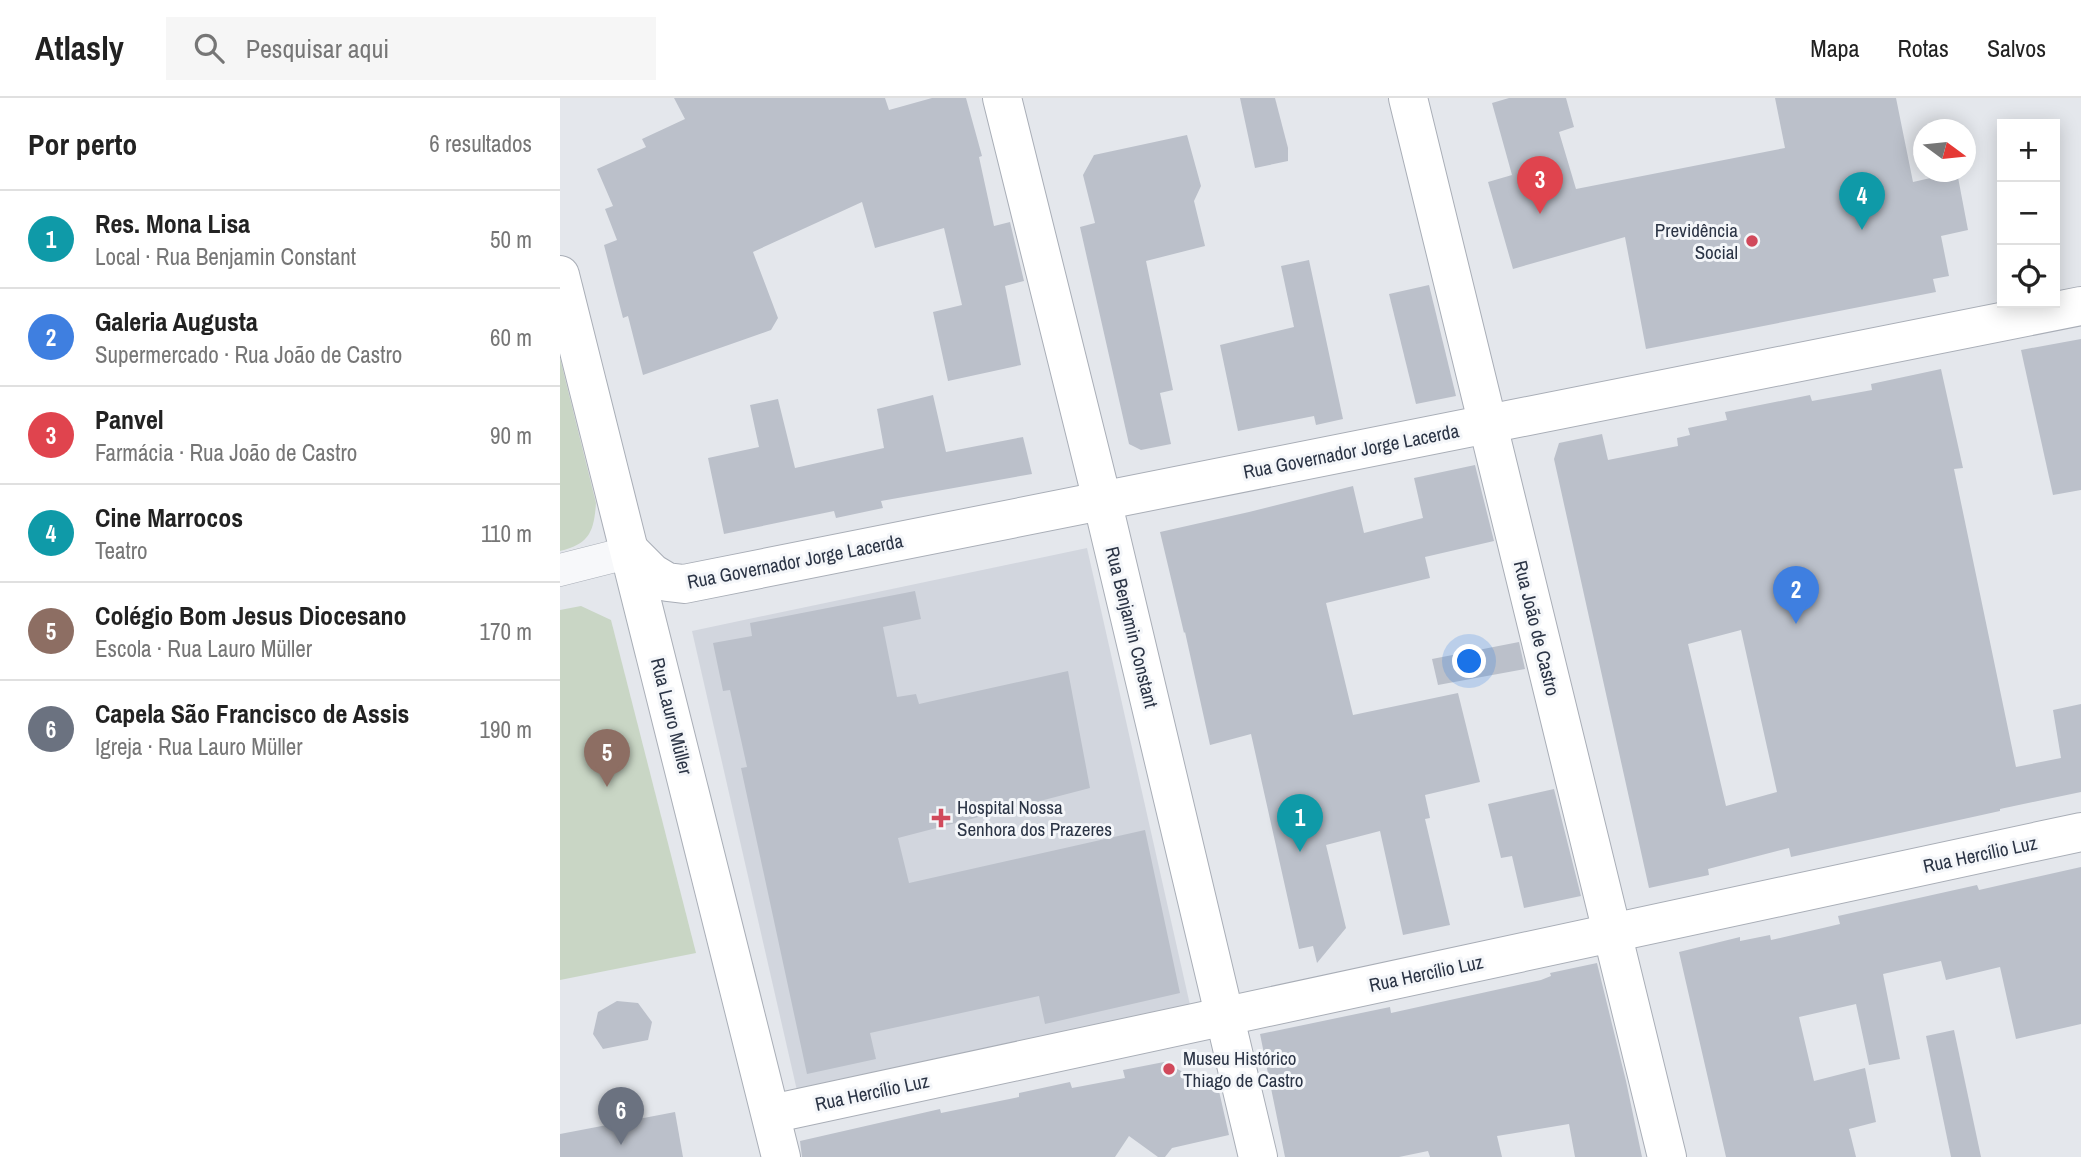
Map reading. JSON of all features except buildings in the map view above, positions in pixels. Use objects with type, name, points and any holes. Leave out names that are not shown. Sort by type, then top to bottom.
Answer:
[{"type":"street","name":"Rua Benjamin Constant","points":[[1002,98],[1102,500],[1258,1157]]},
{"type":"street","name":"Rua João de Castro","points":[[1408,98],[1667,1157]]},
{"type":"street","name":"Rua Lauro Müller","points":[[560,275],[781,1157]]},
{"type":"street","name":"Rua Governador Jorge Lacerda","points":[[631,552],[652,573],[667,582],[684,584],[2081,306]]},
{"type":"street","points":[[560,570],[631,552]]},
{"type":"street","name":"Rua Hercílio Luz","points":[[771,1114],[2081,832]]},
{"type":"shaded area","name":"Hospital Nossa Senhora dos Prazeres","points":[[1087,548],[1190,1005],[798,1095],[692,631]]},
{"type":"green space","points":[[560,358],[596,503],[594,522],[588,535],[578,545],[560,551]]},
{"type":"green space","points":[[581,606],[611,620],[696,953],[560,980],[560,610]]},
{"type":"place","name":"Panvel","points":[[1540,214]]},
{"type":"place","name":"Cine Marrocos","points":[[1862,230]]},
{"type":"place","name":"Previdência Social","points":[[1752,241]]},
{"type":"place","name":"Galeria Augusta","points":[[1796,624]]},
{"type":"place","name":"Colégio Bom Jesus Diocesano","points":[[607,787]]},
{"type":"place","name":"Hospital Nossa Senhora dos Prazeres","points":[[941,818]]},
{"type":"place","name":"Res. Mona Lisa","points":[[1300,852]]},
{"type":"place","name":"Museu Histórico Thiago de Castro","points":[[1169,1069]]},
{"type":"place","name":"Capela São Francisco de Assis","points":[[621,1145]]}]
